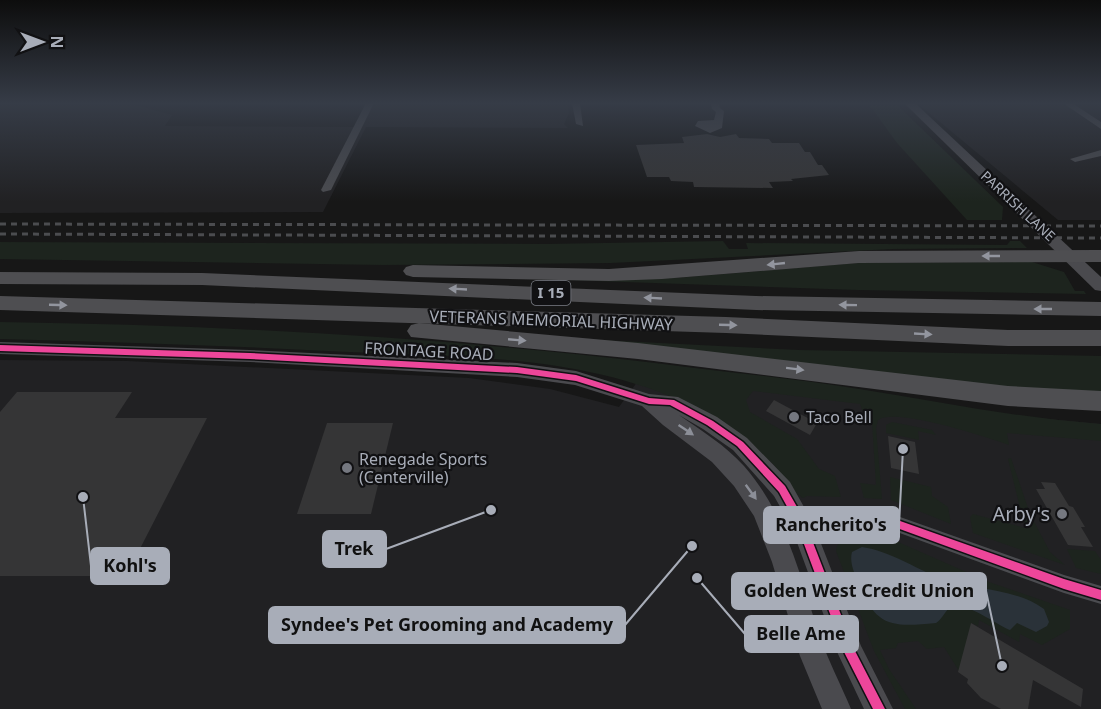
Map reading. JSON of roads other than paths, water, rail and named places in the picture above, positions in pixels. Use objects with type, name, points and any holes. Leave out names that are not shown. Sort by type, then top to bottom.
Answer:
[{"type":"highway","points":[[202,279],[266,268],[620,274],[727,269],[859,257],[1101,256]]},
{"type":"highway","name":"VETERANS MEMORIAL HIGHWAY","points":[[0,278],[202,279],[756,303],[1101,309]]},
{"type":"highway","name":"VETERANS MEMORIAL HIGHWAY","points":[[0,303],[726,325],[1008,338],[1101,338]]},
{"type":"highway","points":[[208,310],[638,351],[1008,396],[1101,401]]},
{"type":"highway","points":[[946,389],[992,403],[1101,409]]},
{"type":"street","points":[[326,190],[353,136]]},
{"type":"street","name":"PARRISH LANE","points":[[944,136],[1101,286]]},
{"type":"street","points":[[1075,159],[1101,153]]},
{"type":"street","name":"FRONTAGE ROAD","points":[[0,348],[283,357],[517,370],[576,378],[649,401],[671,402],[710,423],[740,444],[782,489],[801,523],[847,646],[879,709]]},
{"type":"street","name":"FRONTAGE ROAD","points":[[649,401],[663,417],[709,446],[750,490],[772,529],[807,638],[837,709]]},
{"type":"street","points":[[772,529],[825,519],[886,520],[1064,584],[1101,595]]},
{"type":"railway","points":[[0,224],[1101,226]]},
{"type":"railway","points":[[0,234],[1101,238]]},
{"type":"place","name":"Taco Bell","points":[[794,417]]},
{"type":"place","name":"Rancherito's","points":[[903,449]]},
{"type":"place","name":"Renegade Sports (Centerville)","points":[[347,468]]},
{"type":"place","name":"Kohl's","points":[[83,497]]},
{"type":"place","name":"Trek","points":[[491,510]]},
{"type":"place","name":"Arby's","points":[[1062,514]]},
{"type":"place","name":"Syndee's Pet Grooming and Academy","points":[[692,546]]},
{"type":"place","name":"Belle Ame","points":[[697,578]]},
{"type":"place","name":"Golden West Credit Union","points":[[1002,666]]}]
